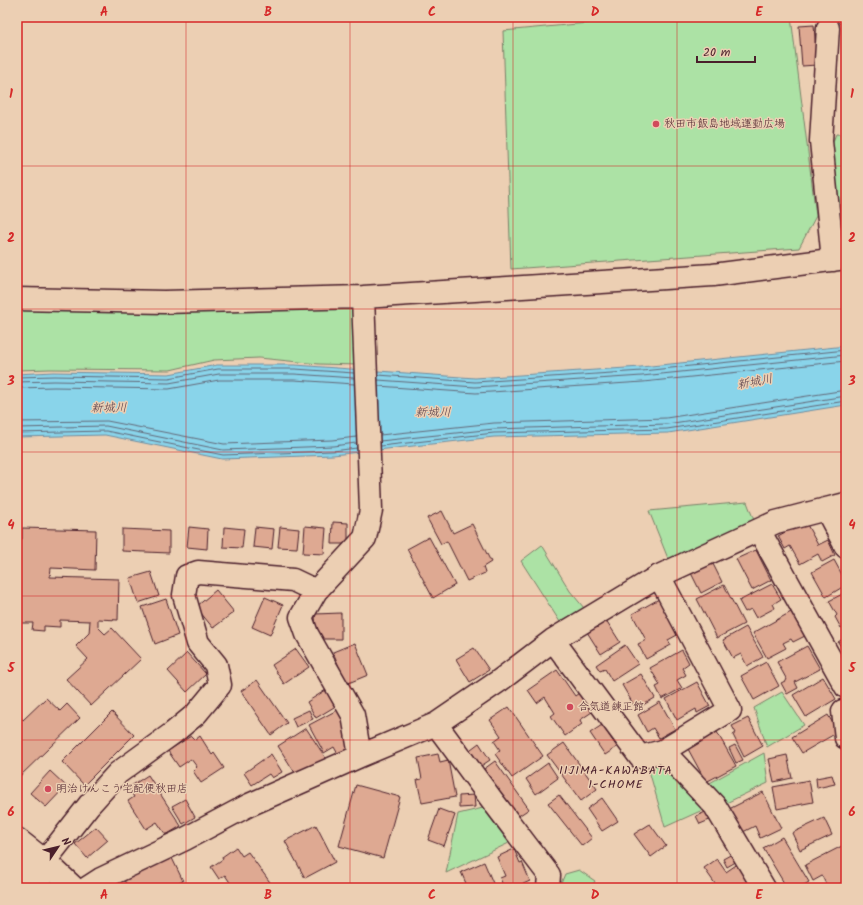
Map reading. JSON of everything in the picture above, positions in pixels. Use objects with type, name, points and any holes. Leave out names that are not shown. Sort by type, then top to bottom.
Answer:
[{"type":"street","points":[[17,299],[164,302],[363,297],[712,275],[840,259],[821,141],[828,28]]},
{"type":"street","points":[[360,756],[353,715],[307,634],[301,617],[316,591],[364,538],[371,510],[363,297]]},
{"type":"street","points":[[87,888],[101,879],[185,839],[249,805],[436,724],[499,681],[553,640],[658,576],[776,522],[836,506],[846,547]]},
{"type":"street","points":[[759,530],[846,687]]},
{"type":"street","points":[[45,861],[89,805],[118,773],[173,733],[196,714],[220,685],[216,665],[198,643],[184,595],[187,576],[198,572],[293,580],[316,591]]},
{"type":"street","points":[[553,640],[640,757],[662,751],[730,710],[658,576]]},
{"type":"street","points":[[843,711],[846,738]]},
{"type":"street","points":[[436,724],[549,875],[548,888]]},
{"type":"street","points":[[662,751],[715,806],[764,888]]},
{"type":"street","points":[[17,839],[45,861],[74,888]]},
{"type":"street","points":[[17,864],[42,888]]},
{"type":"green space","name":"秋田市飯島地域運動広場","points":[[592,17],[791,17],[816,216],[799,248],[511,269],[503,31],[588,23]]},
{"type":"green space","points":[[836,134],[846,135],[846,247],[844,245],[832,144]]},
{"type":"green space","points":[[17,304],[357,305],[358,365],[319,364],[259,358],[214,360],[170,370],[17,370]]},
{"type":"green space","points":[[747,502],[755,523],[669,561],[649,511]]},
{"type":"green space","points":[[542,545],[570,591],[584,608],[560,622],[521,561]]},
{"type":"green space","points":[[782,692],[804,725],[767,747],[754,708]]},
{"type":"green space","points":[[764,753],[768,783],[724,804],[706,785]]},
{"type":"green space","points":[[664,764],[707,808],[665,827],[648,767]]},
{"type":"green space","points":[[483,808],[509,843],[446,873],[458,814]]},
{"type":"green space","points":[[579,870],[595,881],[591,888],[559,888],[565,874]]},
{"type":"water","name":"新城川","points":[[846,346],[846,405],[668,433],[494,437],[333,455],[222,459],[105,435],[17,437],[17,374],[53,372],[169,374],[217,365],[295,365],[475,378],[641,367]]},
{"type":"building","points":[[814,25],[817,65],[802,66],[799,26]]},
{"type":"building","points":[[442,511],[453,533],[472,524],[491,562],[483,567],[485,573],[467,581],[447,541],[441,544],[427,518]]},
{"type":"building","points":[[805,521],[818,545],[828,540],[835,555],[822,562],[818,554],[800,564],[790,546],[785,549],[778,536]]},
{"type":"building","points":[[333,522],[348,523],[348,544],[332,544]]},
{"type":"building","points":[[305,526],[326,528],[324,554],[303,553]]},
{"type":"building","points":[[189,527],[208,529],[207,549],[187,547]]},
{"type":"building","points":[[224,527],[244,529],[242,548],[223,547]]},
{"type":"building","points":[[255,527],[274,529],[272,549],[253,547]]},
{"type":"building","points":[[280,527],[299,529],[297,548],[278,547]]},
{"type":"building","points":[[22,528],[96,530],[95,570],[51,568],[50,577],[119,579],[118,620],[98,619],[98,627],[105,634],[112,628],[141,659],[91,706],[66,679],[88,659],[76,646],[89,633],[90,621],[60,620],[60,627],[44,626],[44,631],[32,630],[33,623],[17,623],[17,539],[22,539]]},
{"type":"building","points":[[122,529],[169,531],[169,553],[122,551]]},
{"type":"building","points":[[429,537],[455,585],[433,598],[407,549]]},
{"type":"building","points":[[756,550],[771,580],[752,590],[736,559]]},
{"type":"building","points":[[834,560],[846,582],[846,585],[826,597],[812,572]]},
{"type":"building","points":[[712,562],[722,582],[701,593],[691,573]]},
{"type":"building","points":[[151,572],[159,596],[138,603],[130,578]]},
{"type":"building","points":[[772,584],[781,599],[773,604],[775,608],[756,618],[751,609],[745,612],[739,601]]},
{"type":"building","points":[[724,585],[744,624],[717,638],[697,599]]},
{"type":"building","points":[[216,590],[234,612],[213,628],[196,607]]},
{"type":"building","points":[[846,592],[846,625],[841,628],[835,617],[837,615],[829,601]]},
{"type":"building","points":[[265,597],[283,605],[270,635],[252,627]]},
{"type":"building","points":[[166,599],[178,635],[155,644],[142,607]]},
{"type":"building","points":[[659,599],[679,634],[668,640],[671,645],[646,659],[638,644],[646,640],[632,614]]},
{"type":"building","points":[[791,612],[805,636],[793,642],[791,639],[783,643],[786,648],[767,658],[753,633]]},
{"type":"building","points":[[341,613],[341,639],[316,639],[315,614]]},
{"type":"building","points":[[606,620],[620,642],[601,654],[587,632]]},
{"type":"building","points":[[746,627],[763,657],[747,666],[741,654],[733,658],[723,640]]},
{"type":"building","points":[[846,637],[846,655],[838,642]]},
{"type":"building","points":[[355,643],[368,675],[346,684],[333,652]]},
{"type":"building","points":[[625,645],[638,664],[612,681],[605,669],[600,671],[596,665]]},
{"type":"building","points":[[807,646],[820,669],[795,682],[798,688],[787,694],[781,683],[787,680],[777,662]]},
{"type":"building","points":[[474,648],[489,670],[470,682],[456,659]]},
{"type":"building","points":[[296,649],[309,667],[284,684],[272,665]]},
{"type":"building","points":[[682,650],[689,663],[682,668],[686,675],[677,680],[682,688],[662,699],[656,687],[660,685],[650,668]]},
{"type":"building","points":[[187,653],[206,674],[187,692],[168,671]]},
{"type":"building","points":[[766,662],[779,686],[754,700],[741,676]]},
{"type":"building","name":"合気道錬正館","points":[[557,670],[575,696],[579,693],[592,712],[580,720],[582,724],[565,736],[551,716],[555,713],[545,697],[537,703],[528,690]]},
{"type":"building","points":[[641,674],[655,698],[636,709],[622,685]]},
{"type":"building","points":[[823,677],[836,699],[806,717],[793,695]]},
{"type":"building","points":[[257,680],[287,723],[271,735],[241,691]]},
{"type":"building","points":[[697,682],[710,706],[697,713],[696,709],[677,720],[666,699]]},
{"type":"building","points":[[329,688],[339,704],[316,718],[307,702]]},
{"type":"building","points":[[46,698],[60,711],[67,704],[80,718],[17,779],[17,714],[23,720]]},
{"type":"building","points":[[660,702],[675,729],[659,738],[653,728],[647,732],[638,715]]},
{"type":"building","points":[[509,707],[543,756],[512,778],[495,754],[500,750],[494,741],[501,736],[490,720]]},
{"type":"building","points":[[341,708],[348,722],[343,724],[355,748],[339,756],[334,747],[324,753],[309,725]]},
{"type":"building","points":[[309,710],[313,719],[296,727],[292,718]]},
{"type":"building","points":[[112,712],[134,735],[84,785],[62,762]]},
{"type":"building","points":[[828,715],[838,732],[802,753],[792,737]]},
{"type":"building","points":[[748,718],[763,746],[744,757],[733,735],[736,733],[732,726]]},
{"type":"building","points":[[602,725],[617,747],[605,755],[590,733]]},
{"type":"building","points":[[306,728],[327,760],[297,776],[278,746]]},
{"type":"building","points":[[717,732],[736,766],[706,782],[688,749]]},
{"type":"building","points":[[191,736],[195,740],[200,736],[212,755],[214,753],[224,768],[201,783],[193,771],[197,767],[191,759],[179,767],[168,751]]},
{"type":"building","points":[[479,743],[490,760],[478,768],[467,752]]},
{"type":"building","points":[[564,743],[597,789],[581,801],[547,755]]},
{"type":"building","points":[[735,745],[743,760],[736,763],[729,748]]},
{"type":"building","points":[[271,754],[282,772],[272,778],[269,774],[252,785],[244,773]]},
{"type":"building","points":[[438,754],[440,762],[448,760],[455,797],[422,803],[417,780],[422,779],[418,758]]},
{"type":"building","points":[[787,755],[792,778],[774,782],[769,759]]},
{"type":"building","points":[[495,761],[529,809],[514,819],[480,772]]},
{"type":"building","points":[[548,763],[558,778],[536,794],[526,779]]},
{"type":"building","name":"明治けんこう宅配便秋田店","points":[[50,771],[66,786],[46,807],[30,793]]},
{"type":"building","points":[[148,775],[181,826],[166,835],[157,822],[146,829],[128,801],[134,797],[128,788]]},
{"type":"building","points":[[832,775],[835,784],[817,788],[816,778]]},
{"type":"building","points":[[809,780],[813,802],[777,809],[773,787]]},
{"type":"building","points":[[356,785],[400,797],[383,858],[339,846]]},
{"type":"building","points":[[763,792],[781,828],[760,838],[755,826],[741,833],[729,809]]},
{"type":"building","points":[[474,795],[475,807],[459,808],[459,796]]},
{"type":"building","points":[[559,795],[592,838],[582,846],[548,803]]},
{"type":"building","points":[[602,798],[618,821],[602,831],[587,809]]},
{"type":"building","points":[[185,799],[195,817],[183,824],[172,806]]},
{"type":"building","points":[[439,809],[455,815],[444,846],[428,840]]},
{"type":"building","points":[[708,811],[712,819],[700,824],[696,816]]},
{"type":"building","points":[[824,818],[832,835],[800,850],[792,833]]},
{"type":"building","points":[[650,824],[666,846],[651,857],[634,834]]},
{"type":"building","points":[[316,825],[335,862],[305,878],[285,841]]},
{"type":"building","points":[[96,827],[108,840],[87,858],[75,844]]},
{"type":"building","points":[[782,837],[809,882],[799,888],[787,888],[763,848]]},
{"type":"building","points":[[842,846],[846,854],[846,881],[828,888],[822,876],[813,881],[805,865]]},
{"type":"building","points":[[236,847],[242,856],[248,852],[272,885],[268,888],[240,888],[237,884],[233,887],[225,875],[219,879],[211,867],[223,859],[222,857]]},
{"type":"building","points":[[514,849],[520,863],[522,862],[530,881],[521,885],[522,888],[504,888],[500,878],[505,876],[497,857]]},
{"type":"building","points":[[734,853],[739,860],[727,867],[723,859]]},
{"type":"building","points":[[171,856],[183,881],[169,888],[128,888],[123,878]]},
{"type":"building","points":[[717,859],[726,872],[739,863],[754,885],[749,888],[718,888],[704,868]]},
{"type":"building","points":[[484,862],[495,888],[468,888],[461,872]]},
{"type":"place","name":"秋田市飯島地域運動広場","points":[[656,124]]},
{"type":"place","name":"合気道錬正館","points":[[570,707]]},
{"type":"place","name":"明治けんこう宅配便秋田店","points":[[48,789]]},
{"type":"district","name":"IIJIMA-KAWABATA 1-CHOME","points":[[616,777]]}]
